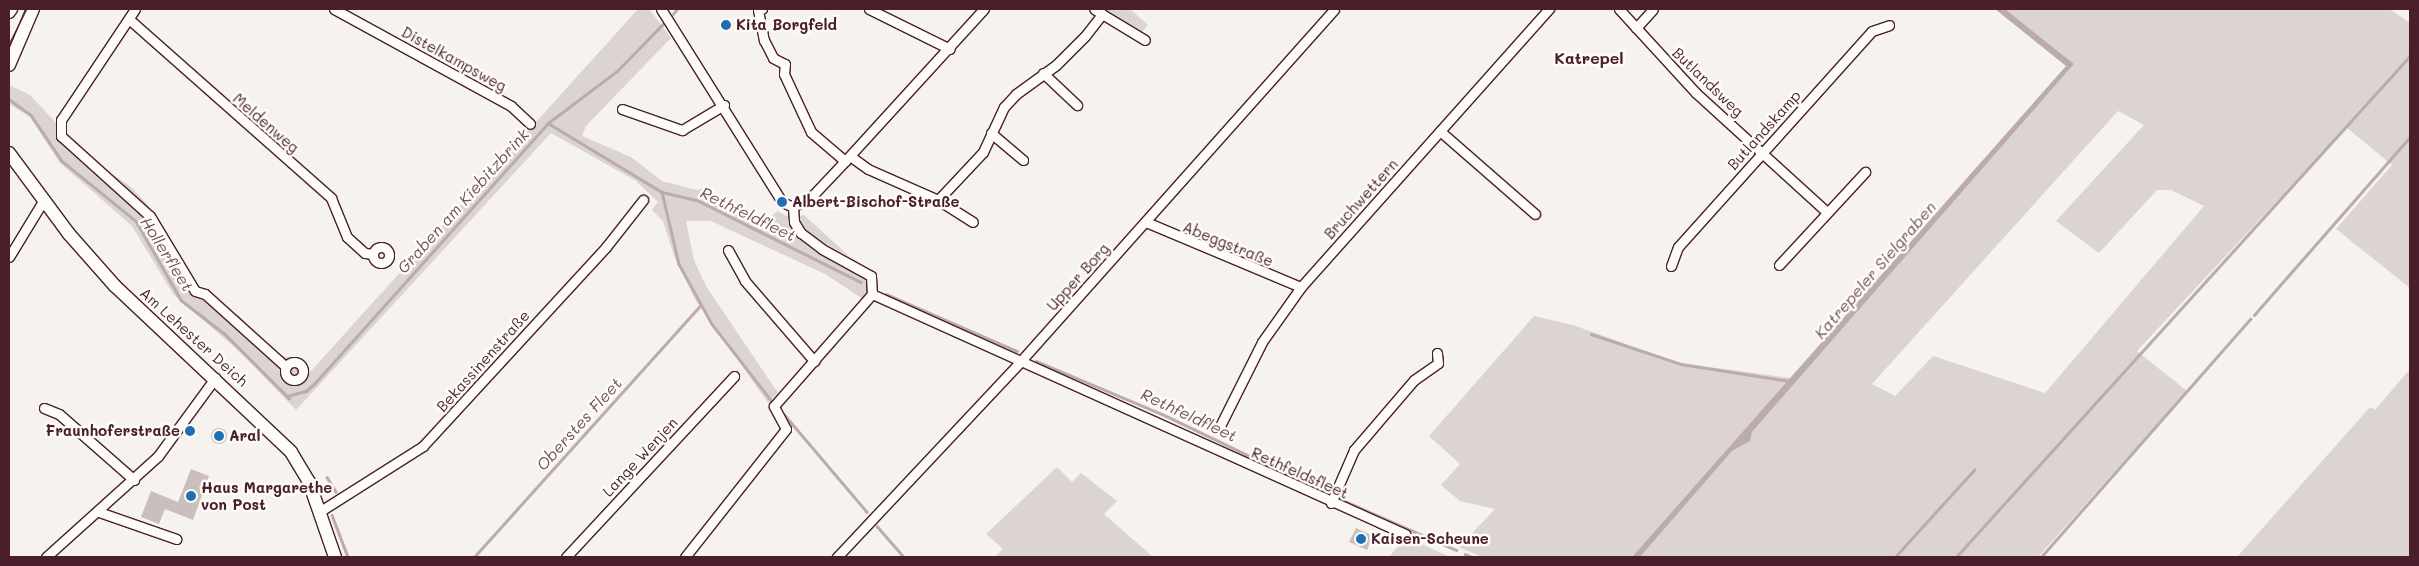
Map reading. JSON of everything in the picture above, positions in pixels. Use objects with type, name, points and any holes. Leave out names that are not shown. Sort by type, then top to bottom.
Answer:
[{"type":"street","points":[[9,65],[34,9]]},
{"type":"street","points":[[135,9],[61,120],[61,136],[150,216],[182,275],[195,291],[204,294],[286,366]]},
{"type":"street","name":"Distelkampsweg","points":[[334,9],[512,106],[530,124]]},
{"type":"street","points":[[661,9],[724,105],[782,202],[796,206]]},
{"type":"street","points":[[762,9],[758,10],[764,40],[773,58],[785,64],[784,74],[811,132],[848,159],[938,200],[972,222]]},
{"type":"street","points":[[869,9],[950,49]]},
{"type":"street","points":[[685,557],[786,429],[774,406],[872,294],[871,276],[822,249],[801,233],[794,222],[796,206],[848,159],[950,49],[984,9]]},
{"type":"street","name":"Upper Borg","points":[[837,557],[1020,362],[1334,9]]},
{"type":"street","name":"Bruchwettern","points":[[1220,426],[1262,342],[1301,288],[1549,9]]},
{"type":"street","name":"Butlandsweg","points":[[1619,9],[1696,93],[1827,212]]},
{"type":"street","points":[[1636,28],[1653,9]]},
{"type":"street","points":[[938,200],[982,152],[991,133],[1016,94],[1073,50],[1098,11],[1145,40]]},
{"type":"street","name":"Meldenweg","points":[[129,19],[331,198],[347,237],[365,253],[373,254]]},
{"type":"street","name":"Butlandskamp","points":[[1671,266],[1678,247],[1872,31],[1889,25]]},
{"type":"street","points":[[1042,73],[1077,105]]},
{"type":"street","points":[[622,109],[682,130],[724,105]]},
{"type":"street","points":[[1440,131],[1536,214]]},
{"type":"street","points":[[991,133],[1023,160]]},
{"type":"street","name":"Am Lehester Deich","points":[[9,153],[43,201],[115,286],[215,378],[291,452],[306,476],[335,557]]},
{"type":"street","points":[[1779,265],[1865,172]]},
{"type":"street","name":"Bekassinenstraße","points":[[319,512],[424,446],[564,294],[643,200]]},
{"type":"street","points":[[9,257],[43,201]]},
{"type":"street","name":"Abeggstraße","points":[[1146,222],[1301,288]]},
{"type":"street","points":[[728,250],[744,281],[814,361]]},
{"type":"street","name":"Rethfeldsfleet","points":[[872,294],[1331,503],[1405,534]]},
{"type":"street","points":[[1331,503],[1354,450],[1414,380],[1438,363],[1437,353]]},
{"type":"street","name":"Lange Wenjen","points":[[566,557],[734,376]]},
{"type":"street","points":[[46,557],[99,512],[158,456],[215,378]]},
{"type":"street","points":[[44,408],[59,414],[134,480]]},
{"type":"street","points":[[99,512],[176,539]]},
{"type":"shaded area","points":[[638,9],[649,9],[671,38],[586,126],[582,136],[631,157],[662,181],[697,190],[708,187],[714,204],[761,226],[777,211],[789,217],[796,234],[808,245],[867,277],[870,289],[863,299],[825,274],[711,221],[686,221],[694,260],[706,286],[778,393],[768,403],[696,301],[675,259],[663,221],[652,210],[658,202],[636,181],[551,133],[296,410],[241,353],[173,294],[132,226],[60,163],[30,117],[9,104],[9,85],[30,95],[90,159],[130,186],[147,204],[196,286],[239,316],[281,356],[297,358],[311,371]]},
{"type":"shaded area","points":[[1100,9],[1130,9],[1148,25],[1141,33]]},
{"type":"shaded area","points":[[1995,9],[2005,9],[2074,64],[1752,432],[1750,441],[1732,451],[1640,557],[1632,557],[2066,66]]},
{"type":"shaded area","points":[[2005,9],[2390,9],[2410,23],[2410,288],[2336,229],[2392,165],[2346,127],[2137,351],[2187,391],[2038,557],[1640,557],[1732,451],[1749,441],[1752,432],[2074,64]],"holes":[[[2118,111],[2144,125],[2056,221],[2099,253],[2157,190],[2171,190],[2204,206],[2045,393],[1933,356],[1895,396],[1872,384]]]},
{"type":"shaded area","points":[[804,215],[849,256],[869,267],[811,236],[798,221],[797,217]]},
{"type":"shaded area","points":[[1534,316],[1573,325],[1679,363],[1791,378],[1632,557],[1482,557],[1459,547],[1495,509],[1460,501],[1441,485],[1460,464],[1429,436]]},
{"type":"shaded area","points":[[2410,369],[2410,557],[2237,557],[2370,407],[2375,410]]},
{"type":"shaded area","points":[[1057,467],[1072,482],[1081,473],[1117,501],[1104,514],[1153,557],[995,557],[1003,549],[986,534]]},
{"type":"shaded area","points":[[1406,537],[1450,557],[1389,557]]},
{"type":"building","name":"Aral","points":[[219,428],[225,430],[227,436],[225,442],[219,444],[213,442],[211,436],[213,430]]},
{"type":"building","name":"Haus Margarethe von Post","points":[[191,469],[209,476],[193,520],[165,509],[159,524],[141,517],[151,491],[178,502]]},
{"type":"building","name":"Kaisen-Scheune","points":[[1356,528],[1373,536],[1367,550],[1349,542]]},
{"type":"waterway","name":"Graben am Kiebitzbrink","points":[[673,14],[677,9]]},
{"type":"waterway","name":"Graben am Kiebitzbrink","points":[[287,396],[306,391],[314,384],[548,123],[617,71],[663,24]]},
{"type":"waterway","points":[[1956,557],[2410,56]]},
{"type":"waterway","name":"Hollerfleet","points":[[9,99],[31,115],[62,161],[136,221],[181,300],[225,334],[289,398]]},
{"type":"waterway","name":"Rethfeldfleet","points":[[548,123],[662,192],[697,200],[861,282]]},
{"type":"waterway","points":[[2254,315],[2410,137]]},
{"type":"waterway","name":"Oberstes Fleet","points":[[662,192],[679,264],[712,324],[771,400]]},
{"type":"waterway","name":"Rethfeldfleet","points":[[886,294],[1017,351]]},
{"type":"waterway","name":"Oberstes Fleet","points":[[474,557],[701,305]]},
{"type":"waterway","points":[[2041,557],[2250,319]]},
{"type":"waterway","points":[[1591,334],[1681,364],[1790,381]]},
{"type":"waterway","name":"Rethfeldfleet","points":[[1036,361],[1162,414],[1331,495]]},
{"type":"waterway","points":[[784,414],[867,512]]},
{"type":"waterway","points":[[1895,557],[1974,470]]},
{"type":"waterway","name":"Hollerfleet","points":[[327,477],[336,492]]},
{"type":"waterway","name":"Rethfeldfleet","points":[[1340,499],[1456,550]]},
{"type":"waterway","name":"Hollerfleet","points":[[332,515],[348,557]]},
{"type":"waterway","points":[[877,526],[904,557]]},
{"type":"waterway","name":"Rethfeldfleet","points":[[1465,554],[1472,557]]},
{"type":"tram line","points":[[9,43],[26,9]]},
{"type":"place","name":"Kita Borgfeld","points":[[726,25]]},
{"type":"place","name":"Albert-Bischof-Straße","points":[[782,202]]},
{"type":"place","name":"Fraunhoferstraße","points":[[190,431]]},
{"type":"place","name":"Aral","points":[[219,436]]},
{"type":"place","name":"Haus Margarethe von Post","points":[[191,496]]},
{"type":"place","name":"Kaisen-Scheune","points":[[1361,539]]},
{"type":"district","name":"Katrepel","points":[[1589,58]]},
{"type":"water label","name":"Katrepeler Sielgraben","points":[[1875,270]]}]
